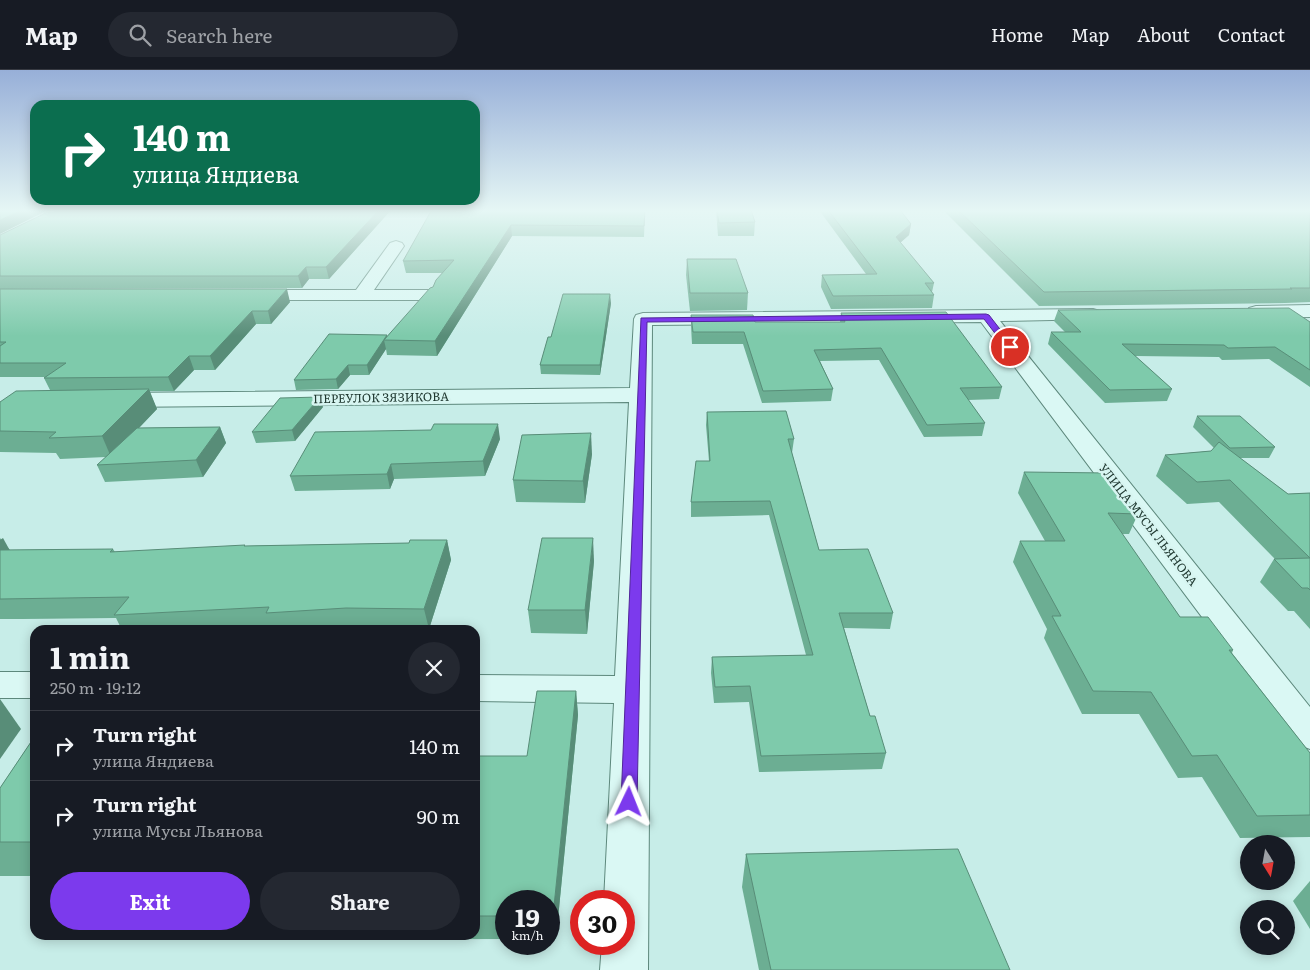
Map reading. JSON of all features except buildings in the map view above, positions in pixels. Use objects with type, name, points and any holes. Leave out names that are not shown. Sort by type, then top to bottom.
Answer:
[{"type":"street","points":[[361,295],[392,252]]},
{"type":"street","points":[[234,295],[428,295]]},
{"type":"street","points":[[1243,312],[1307,313]]},
{"type":"street","points":[[624,970],[643,320],[1114,314]]},
{"type":"street","name":"УЛИЦА МУСЫ ЛЬЯНОВА","points":[[986,316],[1310,734]]},
{"type":"street","name":"ПЕРЕУЛОК ЗЯЗИКОВА","points":[[99,400],[641,395]]},
{"type":"street","points":[[0,685],[30,685]]},
{"type":"street","points":[[480,688],[632,690]]},
{"type":"route","points":[[629,802],[643,320],[986,316],[1010,347]]}]
